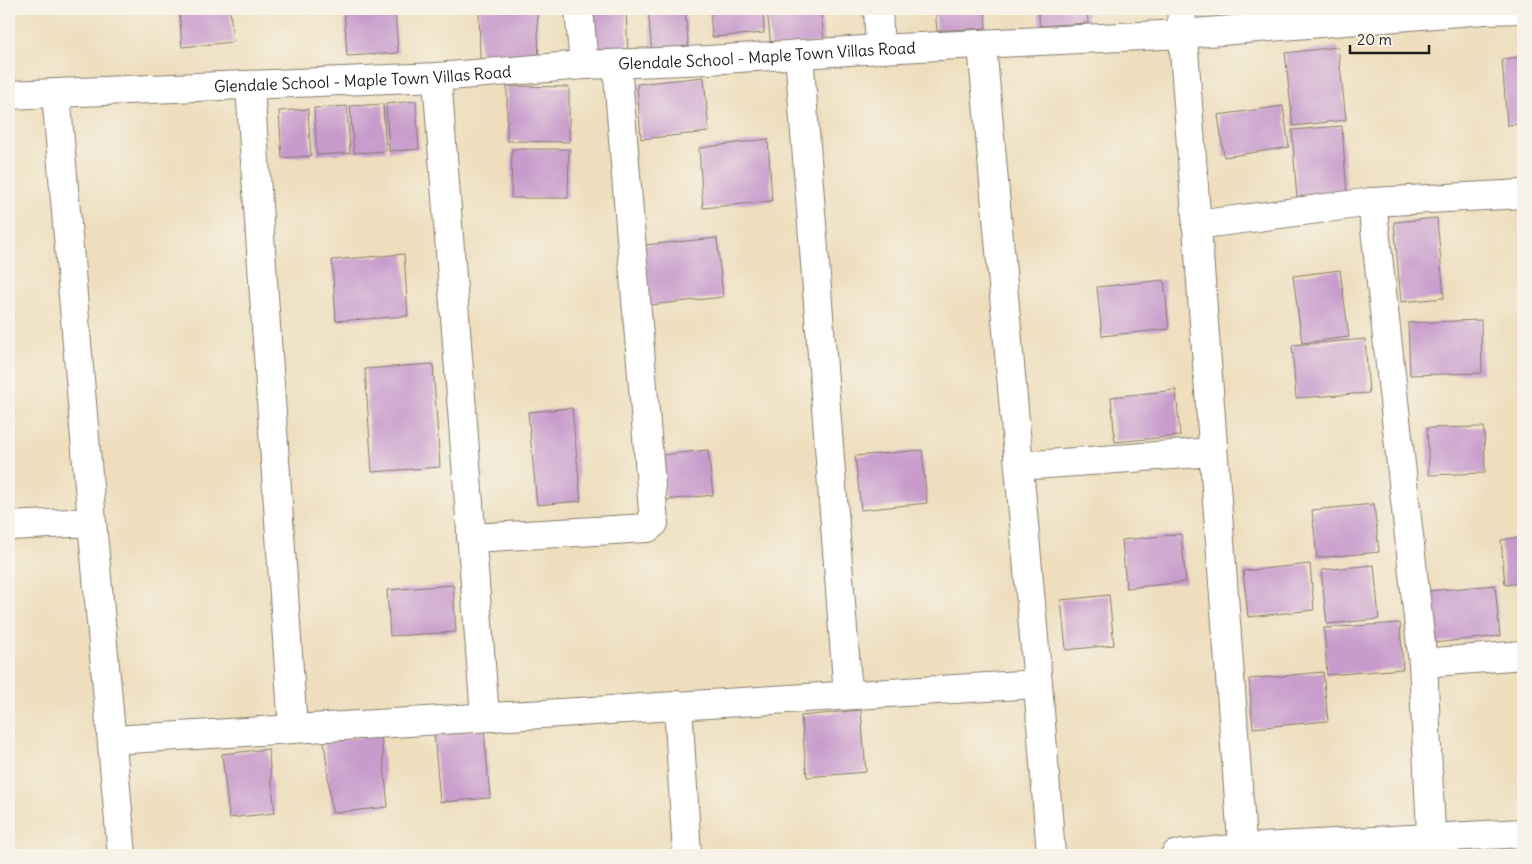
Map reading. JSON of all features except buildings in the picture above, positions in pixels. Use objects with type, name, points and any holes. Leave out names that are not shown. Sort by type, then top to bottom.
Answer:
[{"type":"street","points":[[579,9],[584,65]]},
{"type":"street","points":[[878,9],[880,49]]},
{"type":"street","name":"Glendale School - Maple Town Villas Road","points":[[9,95],[437,77],[584,65],[982,45],[1182,22],[1523,9]]},
{"type":"street","points":[[1182,22],[1243,852]]},
{"type":"street","points":[[982,45],[1020,466],[1051,855]]},
{"type":"street","points":[[799,54],[848,695]]},
{"type":"street","points":[[471,538],[648,528],[654,524],[617,64]]},
{"type":"street","points":[[437,77],[485,717]]},
{"type":"street","points":[[250,86],[292,729]]},
{"type":"street","points":[[56,93],[122,855]]},
{"type":"street","points":[[1196,225],[1372,202],[1523,194]]},
{"type":"street","points":[[1372,202],[1423,663],[1432,847]]},
{"type":"street","points":[[1020,466],[1213,452]]},
{"type":"street","points":[[9,526],[92,522]]},
{"type":"street","points":[[1423,663],[1523,655]]},
{"type":"street","points":[[112,740],[1038,684]]},
{"type":"street","points":[[678,705],[687,855]]},
{"type":"street","points":[[1175,855],[1432,847],[1523,833]]}]
